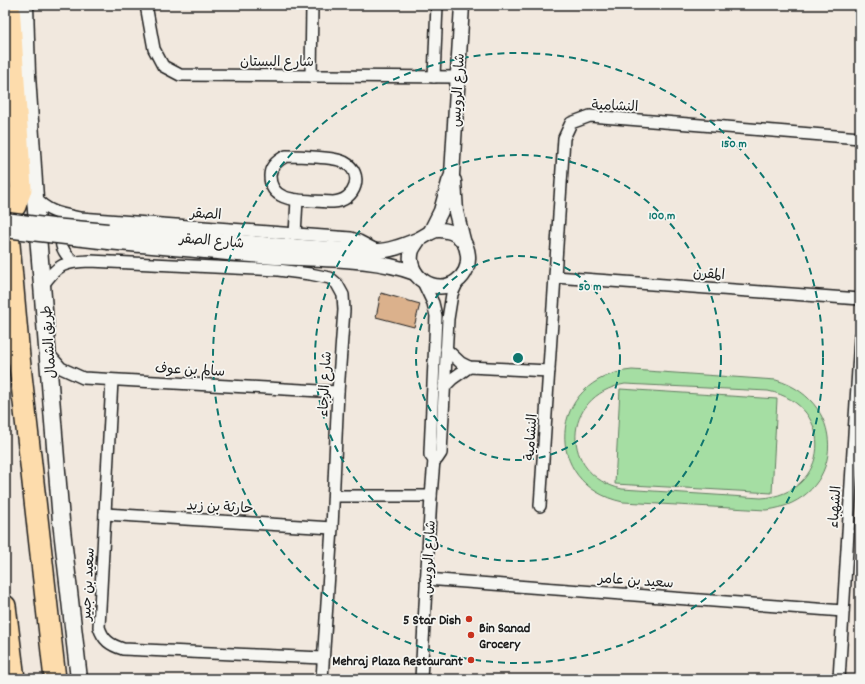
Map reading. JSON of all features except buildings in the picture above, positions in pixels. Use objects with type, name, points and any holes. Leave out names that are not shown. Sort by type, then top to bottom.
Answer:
[{"type":"highway","points":[[5,216],[14,206],[21,189],[10,5]]},
{"type":"highway","name":"طريق الشمال","points":[[5,216],[19,357],[55,679]]},
{"type":"highway","points":[[45,592],[57,628],[65,679]]},
{"type":"highway","points":[[5,606],[14,679]]},
{"type":"main road","name":"طريق الشمال","points":[[26,5],[27,75],[35,198],[61,521],[79,679]]},
{"type":"street","name":"شارع البستان","points":[[146,5],[154,49],[163,66],[180,75],[458,77]]},
{"type":"street","points":[[311,76],[312,5]]},
{"type":"street","points":[[434,77],[438,5]]},
{"type":"street","name":"شارع الرويس","points":[[431,231],[441,210],[452,175],[462,5]]},
{"type":"street","name":"النشامية","points":[[540,506],[564,138],[571,124],[590,116],[860,138]]},
{"type":"street","points":[[286,156],[327,158],[344,161],[352,167],[356,176],[356,186],[352,194],[344,200],[335,202],[296,200],[281,196],[275,191],[271,183],[270,175],[273,166],[278,160],[286,156]]},
{"type":"street","name":"شارع الرويس","points":[[452,175],[455,184],[456,212],[463,240]]},
{"type":"street","name":"الصقر","points":[[35,198],[42,206],[51,211],[80,218],[351,238],[378,251]]},
{"type":"street","points":[[295,234],[296,200]]},
{"type":"street","name":"شارع الصقر","points":[[5,216],[108,237],[262,256],[376,263],[401,268],[419,277]]},
{"type":"street","points":[[43,285],[59,266],[73,262],[65,254],[61,243],[63,232],[70,223],[80,218]]},
{"type":"street","points":[[431,231],[447,231],[463,240],[467,249],[469,261],[465,272],[458,281],[452,294],[450,304],[446,349],[441,453],[434,460],[430,455],[430,452],[436,316],[433,303],[411,261],[412,249],[419,239],[431,231]]},
{"type":"street","name":"شارع الصقر","points":[[108,237],[378,251],[390,249],[419,239]]},
{"type":"street","name":"شارع الرجاء","points":[[73,262],[90,261],[278,270],[330,278],[338,284],[343,295],[344,310],[322,679]]},
{"type":"street","points":[[419,277],[434,287],[447,287],[458,281]]},
{"type":"street","name":"المقرن","points":[[555,277],[860,299]]},
{"type":"street","name":"الشهباء","points":[[839,679],[860,337]]},
{"type":"street","points":[[446,349],[461,363],[470,368],[549,371]]},
{"type":"street","name":"سالم بن عوف","points":[[48,354],[61,368],[83,378],[338,392]]},
{"type":"street","points":[[444,387],[452,379],[470,368]]},
{"type":"street","name":"سعيد بن جبير","points":[[112,380],[99,627],[107,642],[123,649],[323,658]]},
{"type":"street","name":"شارع الرويس","points":[[421,679],[434,460]]},
{"type":"street","points":[[334,496],[431,496]]},
{"type":"street","name":"حارثة بن زيد","points":[[105,514],[332,528]]},
{"type":"street","name":"سعيد بن عامر","points":[[426,580],[843,611]]},
{"type":"green space","points":[[632,370],[776,380],[800,392],[817,408],[826,429],[828,450],[823,471],[811,489],[792,503],[766,510],[623,502],[596,492],[578,475],[567,455],[565,433],[570,411],[583,392],[604,377]],"holes":[[[625,384],[768,391],[791,399],[806,413],[815,430],[817,449],[812,467],[801,482],[784,493],[761,498],[622,489],[601,481],[587,468],[578,453],[576,435],[579,418],[589,403],[604,391]]]},
{"type":"green space","points":[[620,389],[777,399],[772,493],[615,484]]},
{"type":"place","name":"5 Star Dish","points":[[469,619]]},
{"type":"place","name":"Bin Sanad Grocery","points":[[471,635]]},
{"type":"place","name":"Mehraj Plaza Restaurant","points":[[471,660]]}]
